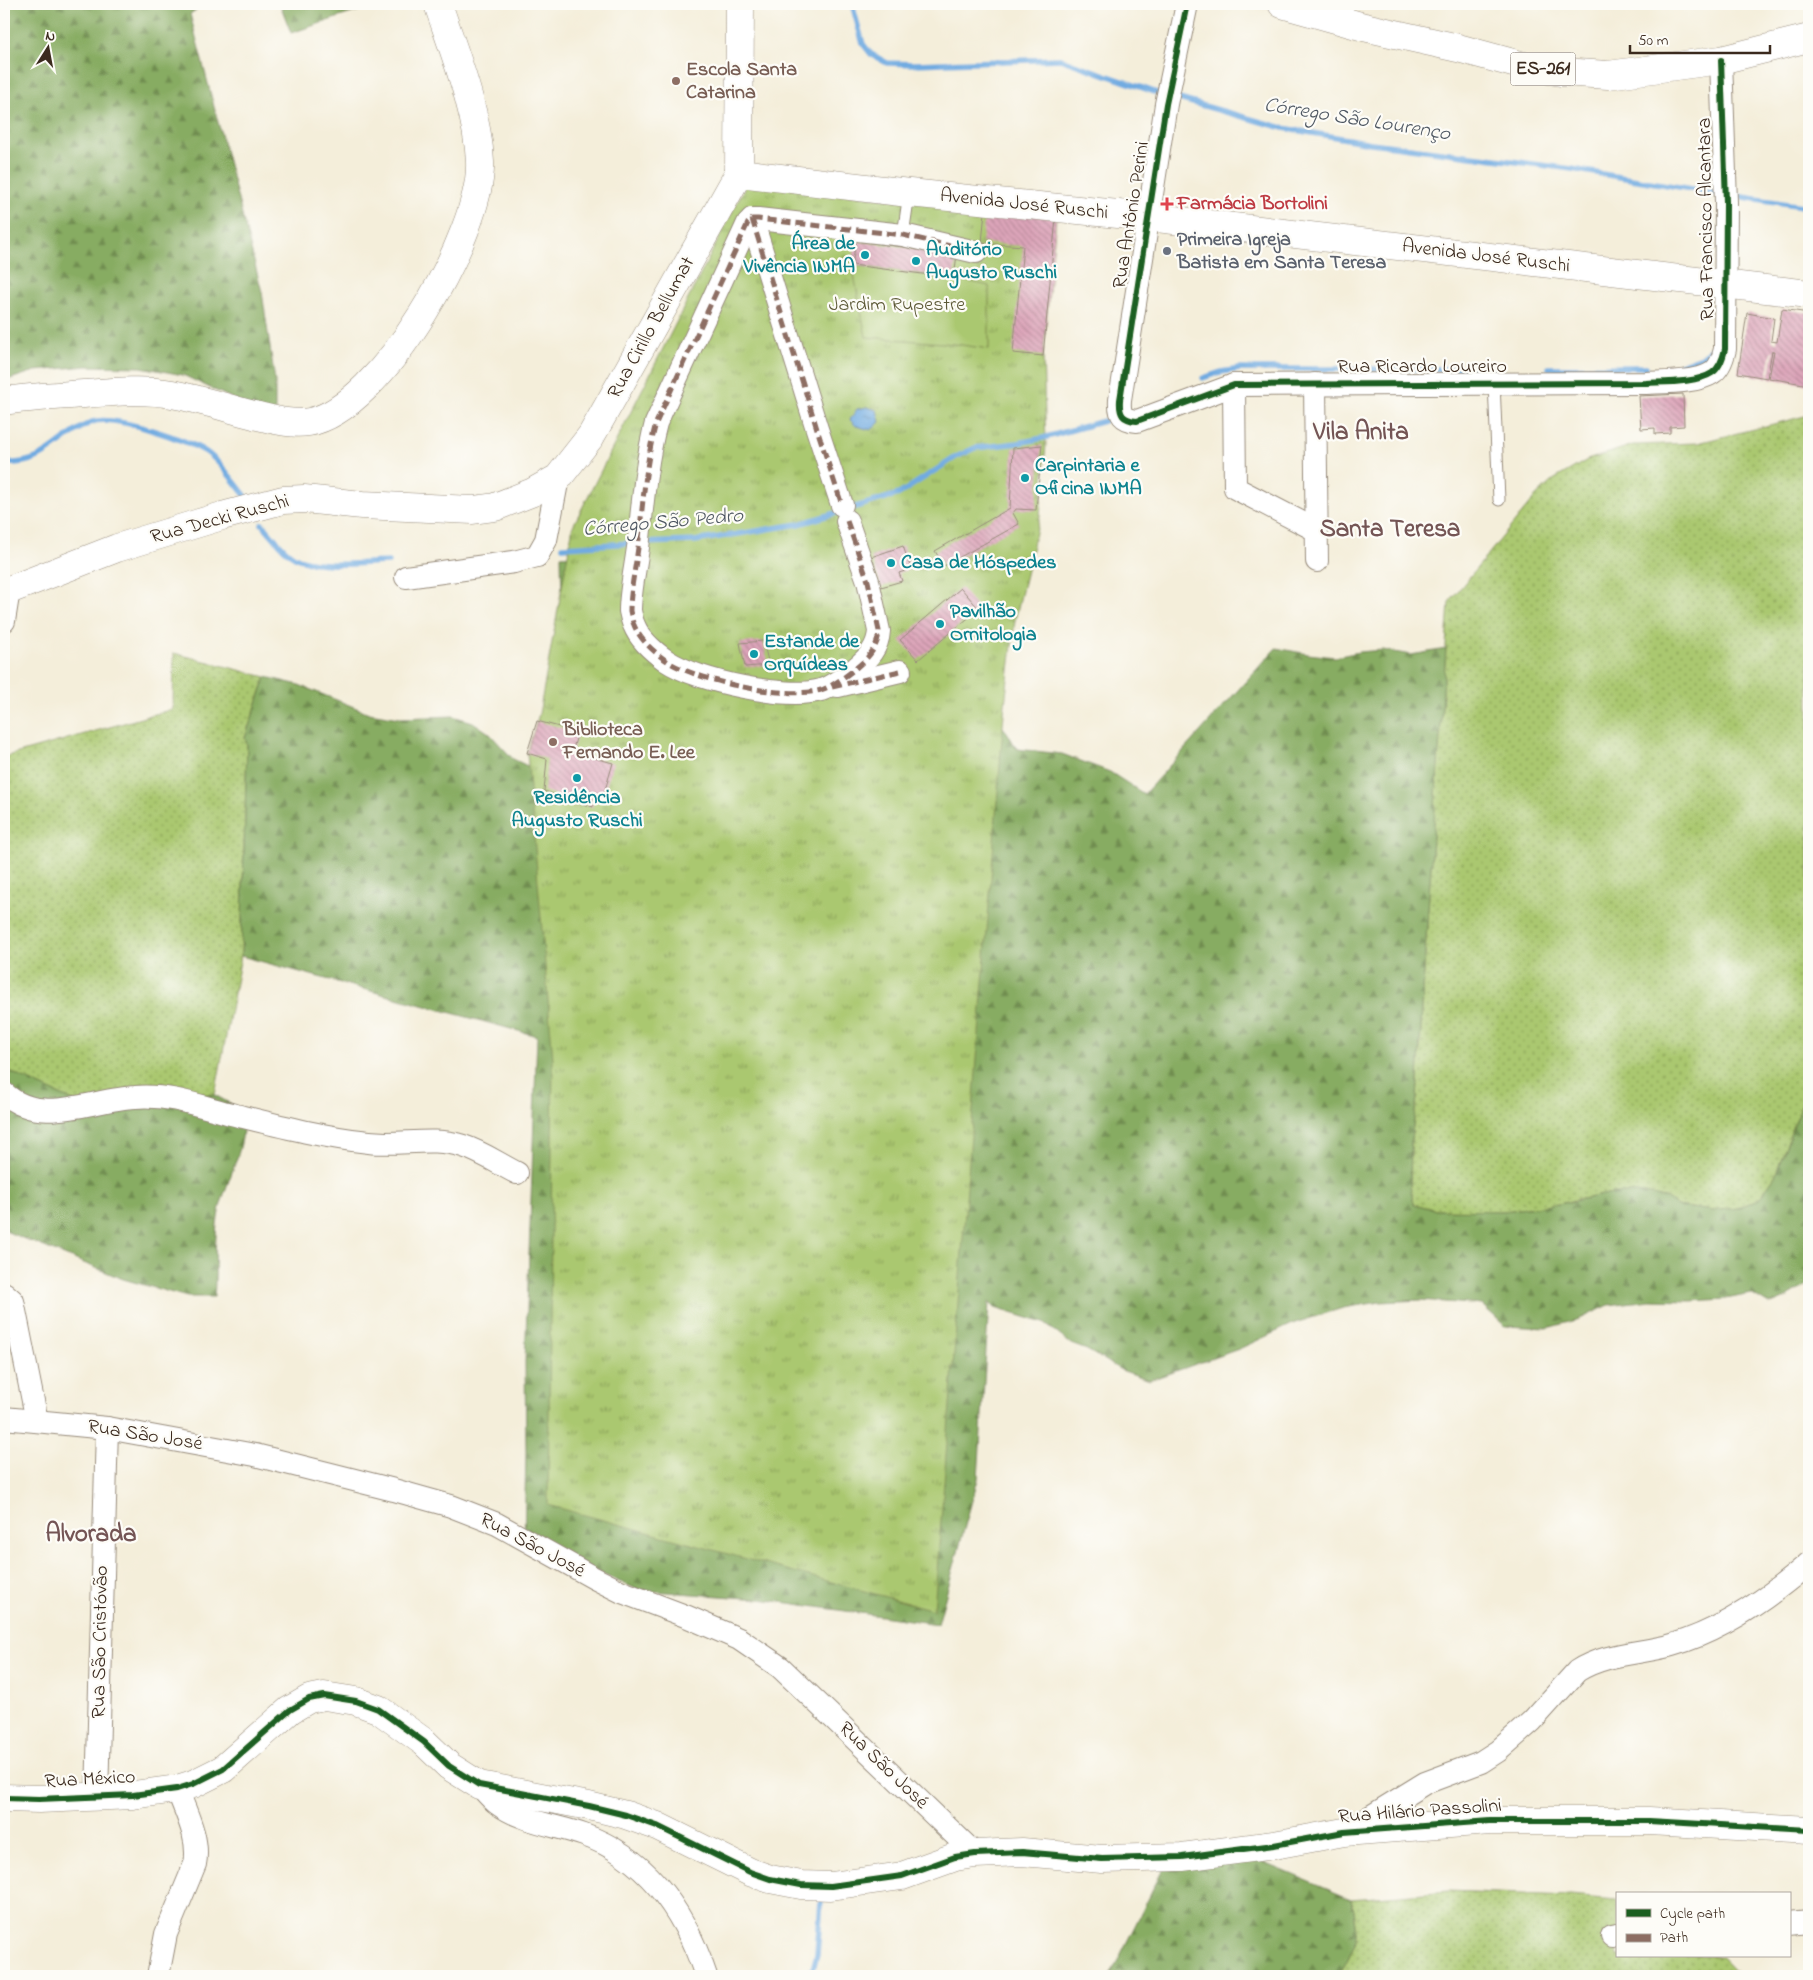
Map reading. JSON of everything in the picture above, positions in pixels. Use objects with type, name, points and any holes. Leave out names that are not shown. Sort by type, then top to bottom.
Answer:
[{"type":"street","points":[[4,401],[120,392],[170,394],[286,423],[308,422],[324,418],[357,396],[391,357],[417,322],[442,282],[459,248],[479,186],[480,162],[472,110],[438,4]]},
{"type":"street","points":[[739,173],[740,4]]},
{"type":"street","name":"Rua Antônio Perini","points":[[1137,421],[1126,420],[1122,417],[1119,408],[1166,104],[1187,4]]},
{"type":"street","name":"ES-261","points":[[1282,4],[1364,27],[1458,48],[1524,66],[1561,72],[1608,75],[1720,60],[1809,38]]},
{"type":"street","name":"Rua Francisco Alcantara","points":[[1712,373],[1719,367],[1725,349],[1726,202],[1720,60]]},
{"type":"street","name":"Avenida José Ruschi","points":[[739,173],[1809,294]]},
{"type":"street","name":"Rua Cirillo Bellumat","points":[[558,478],[591,436],[739,173]]},
{"type":"street","points":[[752,219],[902,235],[976,252]]},
{"type":"street","points":[[752,219],[814,420],[868,581],[879,632],[879,640],[873,651],[863,662],[822,690]]},
{"type":"street","points":[[752,219],[748,223],[656,423],[650,447],[630,611],[633,624],[652,650],[668,662],[693,674],[763,690],[808,693],[900,671]]},
{"type":"street","name":"Rua Ricardo Loureiro","points":[[1137,421],[1234,385],[1666,382],[1694,379],[1712,373]]},
{"type":"street","points":[[1314,384],[1317,561]]},
{"type":"street","points":[[1234,385],[1235,488],[1316,530]]},
{"type":"street","points":[[406,577],[514,562],[537,556],[546,540],[558,478]]},
{"type":"street","name":"Rua Decki Ruschi","points":[[6,591],[117,548],[222,516],[283,500],[304,499],[362,505],[474,510],[495,507],[513,501],[558,478]]},
{"type":"street","points":[[4,621],[6,591]]},
{"type":"street","points":[[4,1093],[12,1100],[26,1107],[49,1110],[63,1110],[134,1097],[156,1097],[189,1102],[263,1122],[332,1137],[393,1143],[428,1141],[462,1146],[517,1174]]},
{"type":"street","points":[[4,1292],[13,1301],[37,1422]]},
{"type":"street","name":"Rua São José","points":[[4,1418],[107,1428],[255,1456],[451,1506],[497,1524],[622,1592],[739,1639],[780,1666],[975,1854]]},
{"type":"street","name":"Rua São Cristóvão","points":[[97,1797],[107,1428]]},
{"type":"street","points":[[1344,1832],[1425,1783],[1481,1762],[1498,1751],[1514,1738],[1577,1671],[1585,1666],[1601,1659],[1673,1645],[1694,1637],[1759,1603],[1782,1587],[1809,1563]]},
{"type":"street","name":"Rua México","points":[[4,1798],[97,1797],[133,1795],[177,1789],[207,1779],[223,1770],[290,1710],[309,1699],[324,1696],[356,1701],[378,1709],[424,1742],[449,1766],[479,1785]]},
{"type":"street","points":[[479,1785],[497,1804],[512,1812],[538,1822],[583,1835],[623,1854],[651,1878],[679,1912],[696,1947],[706,1976]]},
{"type":"street","name":"Rua Hilário Passolini","points":[[479,1785],[626,1815],[665,1830],[750,1872],[770,1879],[801,1885],[831,1886],[902,1876],[954,1857],[975,1854],[1022,1852],[1102,1859],[1182,1857],[1274,1845],[1344,1832],[1490,1821],[1649,1821],[1809,1830]]},
{"type":"street","points":[[158,1976],[166,1934],[197,1855],[192,1831],[177,1789]]},
{"type":"street","points":[[1790,1924],[1809,1922]]},
{"type":"lane","points":[[902,235],[909,193]]},
{"type":"lane","points":[[1494,383],[1499,500]]},
{"type":"green space","points":[[4,4],[205,4],[190,14],[262,292],[275,381],[275,419],[183,375],[141,367],[87,366],[35,371],[4,381]]},
{"type":"green space","points":[[280,4],[379,4],[291,33]]},
{"type":"green space","points":[[747,183],[1056,218],[1043,356],[1046,444],[1040,516],[1015,620],[1004,713],[934,1610],[548,1505],[553,1059],[527,753],[539,714],[573,526]]},
{"type":"green space","name":"Jardim Rupestre","points":[[852,265],[954,278],[989,286],[989,349],[955,344],[866,337]]},
{"type":"green space","points":[[1809,415],[1809,1084],[1775,1176],[1759,1199],[1738,1208],[1712,1211],[1677,1206],[1665,1198],[1578,1199],[1559,1204],[1504,1211],[1436,1210],[1414,1204],[1410,1186],[1411,1139],[1417,1098],[1449,602],[1536,496],[1553,480],[1587,460],[1633,445],[1698,443]]},
{"type":"green space","points":[[674,548],[996,719],[1007,732],[1017,749],[1062,754],[1110,772],[1144,794],[1276,648],[1335,657],[1383,650],[1411,655],[1446,649],[1417,1098],[1411,1139],[1410,1186],[1414,1204],[1436,1210],[1504,1211],[1559,1204],[1612,1193],[1645,1193],[1665,1198],[1677,1206],[1712,1211],[1738,1208],[1759,1199],[1775,1176],[1809,1084],[1809,1284],[1788,1297],[1769,1305],[1751,1294],[1726,1299],[1690,1301],[1650,1300],[1609,1305],[1580,1319],[1547,1328],[1505,1326],[1482,1305],[1421,1300],[1380,1302],[1343,1308],[1295,1323],[1239,1349],[1150,1380],[1121,1370],[1087,1350],[1071,1344],[1044,1323],[995,1308],[989,1302],[978,1479],[938,1624],[760,1599],[639,1590],[524,1541],[525,1362],[537,1036],[241,956],[247,745],[245,738],[266,677],[299,685],[369,713],[400,718],[453,716],[473,722],[489,733],[513,759],[536,770],[563,651],[561,556]]},
{"type":"green space","points":[[174,653],[266,677],[245,738],[247,745],[241,956],[215,1095],[199,1094],[75,1102],[4,1069],[4,757],[173,709]]},
{"type":"green space","points":[[4,1069],[75,1102],[199,1094],[215,1095],[238,1108],[243,1125],[242,1137],[237,1159],[219,1212],[216,1234],[214,1297],[187,1297],[123,1279],[10,1233],[4,1228]]},
{"type":"green space","points":[[1236,1851],[1351,1899],[1357,1938],[1338,1976],[1110,1976],[1170,1855]]},
{"type":"green space","points":[[1449,1891],[1616,1900],[1616,1958],[1724,1958],[1741,1976],[1338,1976],[1357,1938],[1351,1899]]},
{"type":"water","points":[[867,407],[877,410],[880,422],[871,430],[856,426],[850,420],[857,409]]},
{"type":"building","points":[[985,211],[1056,218],[1043,356],[1013,353],[1023,246],[982,243]]},
{"type":"building","name":"Auditório Augusto Ruschi","points":[[856,241],[957,254],[954,278],[852,265]]},
{"type":"building","points":[[1782,309],[1809,313],[1809,385],[1769,378],[1774,351],[1772,351],[1767,378],[1738,373],[1747,313],[1774,318],[1771,341],[1777,342]]},
{"type":"building","points":[[1683,394],[1684,426],[1670,427],[1670,433],[1655,434],[1655,428],[1641,429],[1639,396]]},
{"type":"building","name":"Carpintaria e Oficina INMA","points":[[1042,445],[1036,510],[1016,509],[1013,513],[1019,524],[944,566],[935,551],[1010,508],[1013,448]]},
{"type":"building","name":"Casa de Hóspedes","points":[[903,546],[911,569],[899,573],[902,581],[881,587],[871,557]]},
{"type":"building","name":"Pavilhão Ornitologia","points":[[961,588],[979,609],[918,660],[900,640]]},
{"type":"building","name":"Estande de Orquídeas","points":[[763,641],[769,665],[745,667],[740,643]]},
{"type":"building","name":"Residência Augusto Ruschi","points":[[537,721],[578,732],[572,752],[613,763],[603,797],[591,794],[593,807],[544,791],[547,759],[527,753]]},
{"type":"waterway","name":"Córrego São Lourenço","points":[[852,4],[863,44],[871,54],[887,63],[914,64],[1060,59],[1163,95]]},
{"type":"waterway","name":"Córrego São Lourenço","points":[[1172,97],[1283,128],[1371,143],[1572,169],[1721,194]]},
{"type":"waterway","name":"Córrego São Lourenço","points":[[1730,195],[1809,207]]},
{"type":"waterway","name":"Córrego São Pedro","points":[[1680,365],[1702,357],[1718,344]]},
{"type":"waterway","name":"Córrego São Pedro","points":[[1549,368],[1646,367]]},
{"type":"waterway","name":"Córrego São Pedro","points":[[1203,378],[1221,372],[1240,369],[1492,369]]},
{"type":"waterway","name":"Córrego São Pedro","points":[[643,543],[695,541],[799,524],[899,494],[956,457],[975,448],[1043,438],[1104,421]]},
{"type":"waterway","name":"Córrego São Pedro","points":[[4,463],[19,463],[42,455],[80,428],[92,422],[116,422],[150,429],[206,452],[222,466],[245,495]]},
{"type":"waterway","name":"Córrego São Pedro","points":[[262,524],[284,548],[299,559],[331,564],[388,562]]},
{"type":"waterway","name":"Córrego São Pedro","points":[[563,547],[634,543]]},
{"type":"waterway","points":[[811,1976],[817,1954],[821,1901]]},
{"type":"marked path","points":[[752,219],[842,505]]},
{"type":"marked path","points":[[847,521],[868,581],[879,631],[877,643],[868,656],[852,671],[830,686],[821,690],[786,692],[742,687],[720,682],[667,661],[657,654],[640,636],[630,611],[631,594],[647,466],[656,423],[748,223],[752,219],[758,219],[903,235],[976,252]]},
{"type":"marked path","points":[[832,687],[900,671]]},
{"type":"cycle path","points":[[1187,4],[1166,104],[1120,400],[1120,409],[1123,416],[1137,421],[1234,385],[1646,383],[1698,379],[1712,373],[1719,366],[1725,349],[1726,202],[1721,60]]},
{"type":"cycle path","points":[[4,1798],[39,1799],[133,1795],[177,1789],[193,1784],[223,1769],[290,1710],[309,1699],[324,1696],[356,1701],[378,1709],[424,1742],[449,1766],[479,1785],[626,1815],[657,1826],[750,1872],[770,1879],[801,1885],[831,1886],[902,1876],[955,1857],[975,1854],[1022,1852],[1102,1859],[1182,1857],[1274,1845],[1344,1832],[1490,1821],[1649,1821],[1809,1830]]},
{"type":"place","name":"Escola Santa Catarina","points":[[676,81]]},
{"type":"place","name":"Farmácia Bortolini","points":[[1167,204]]},
{"type":"place","name":"Primeira Igreja Batista em Santa Teresa","points":[[1167,251]]},
{"type":"place","name":"Área de Vivência INMA","points":[[865,255]]},
{"type":"place","name":"Auditório Augusto Ruschi","points":[[916,261]]},
{"type":"place","name":"Carpintaria e Oficina INMA","points":[[1025,478]]},
{"type":"place","name":"Casa de Hóspedes","points":[[891,563]]},
{"type":"place","name":"Pavilhão Ornitologia","points":[[940,624]]},
{"type":"place","name":"Estande de Orquídeas","points":[[754,654]]},
{"type":"place","name":"Biblioteca Fernando E. Lee","points":[[553,742]]},
{"type":"place","name":"Residência Augusto Ruschi","points":[[577,778]]},
{"type":"district","name":"Vila Anita","points":[[1361,433]]},
{"type":"district","name":"Santa Teresa","points":[[1390,530]]},
{"type":"district","name":"Alvorada","points":[[91,1535]]}]
